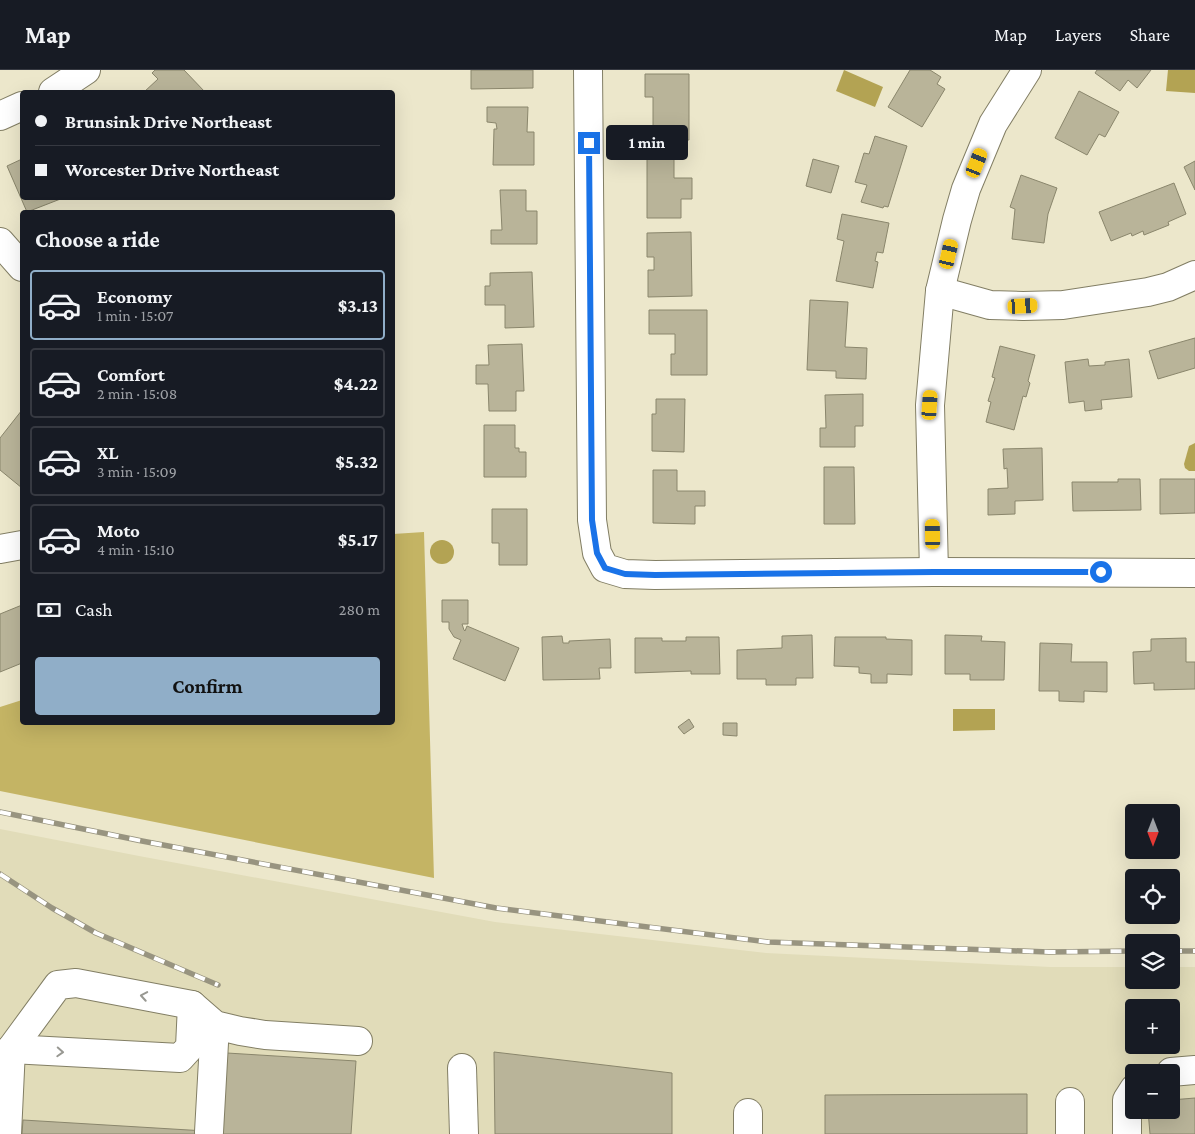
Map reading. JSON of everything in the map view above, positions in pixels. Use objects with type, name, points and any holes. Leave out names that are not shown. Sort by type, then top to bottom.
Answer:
[{"type":"street","points":[[56,90],[86,70]]},
{"type":"street","points":[[588,70],[592,520],[597,553],[605,568],[625,574],[655,575],[934,572],[1195,573]]},
{"type":"street","points":[[934,572],[930,405],[940,291],[966,189],[993,124],[1027,70]]},
{"type":"street","points":[[0,116],[20,107]]},
{"type":"street","points":[[0,242],[20,264]]},
{"type":"street","points":[[940,291],[990,305],[1063,305],[1148,292],[1168,287],[1195,275]]},
{"type":"street","points":[[0,550],[20,545]]},
{"type":"street","points":[[7,1134],[11,1049],[58,986],[66,983],[76,983],[192,1005],[215,1025],[265,1035],[358,1041]]},
{"type":"street","points":[[11,1049],[180,1058],[190,1047],[192,1005]]},
{"type":"street","points":[[209,1132],[215,1025]]},
{"type":"street","points":[[462,1068],[464,1134]]},
{"type":"street","points":[[1180,1071],[1195,1070]]},
{"type":"street","points":[[1070,1102],[1070,1134]]},
{"type":"street","points":[[1127,1119],[1127,1134]]},
{"type":"shaded area","points":[[844,70],[883,87],[875,107],[836,91]]},
{"type":"shaded area","points":[[1168,70],[1195,70],[1195,93],[1166,91]]},
{"type":"shaded area","points":[[1195,443],[1195,471],[1189,471],[1185,468],[1184,464],[1189,446]]},
{"type":"shaded area","points":[[424,532],[434,878],[0,791],[0,707],[20,701],[20,725],[395,725],[395,534]]},
{"type":"shaded area","points":[[442,540],[450,544],[454,552],[450,560],[442,564],[434,560],[430,552],[434,544]]},
{"type":"shaded area","points":[[953,709],[995,709],[995,730],[953,731]]},
{"type":"shaded area","points":[[0,829],[495,922],[766,953],[1050,967],[1125,967],[1125,989],[1180,989],[1180,967],[1195,967],[1195,1134],[0,1134]]},
{"type":"building","points":[[155,70],[184,70],[203,90],[146,90],[158,79],[152,73]]},
{"type":"building","points":[[471,70],[533,70],[533,88],[471,89]]},
{"type":"building","points":[[910,70],[930,70],[941,77],[937,84],[945,89],[922,127],[888,107]]},
{"type":"building","points":[[1097,70],[1151,70],[1137,88],[1128,80],[1120,91],[1095,73]]},
{"type":"building","points":[[645,74],[689,74],[689,140],[653,140],[653,97],[645,97]]},
{"type":"building","points":[[1079,91],[1119,112],[1105,137],[1099,134],[1087,155],[1055,138]]},
{"type":"building","points":[[487,107],[528,107],[527,132],[534,132],[534,165],[493,165],[494,129],[497,129],[496,123],[487,122]]},
{"type":"building","points":[[875,136],[907,146],[888,207],[884,206],[883,208],[861,202],[867,185],[855,182],[864,153],[869,154]]},
{"type":"building","points":[[647,154],[674,154],[674,178],[692,178],[692,199],[681,199],[681,218],[647,218]]},
{"type":"building","points":[[813,159],[839,166],[831,193],[806,186]]},
{"type":"building","points":[[20,160],[20,196],[7,166]]},
{"type":"building","points":[[1195,161],[1195,190],[1184,167]]},
{"type":"building","points":[[1021,175],[1057,188],[1048,214],[1044,243],[1012,239],[1015,209],[1010,207]]},
{"type":"building","points":[[1174,183],[1186,214],[1168,222],[1169,225],[1144,235],[1143,231],[1132,236],[1131,233],[1111,241],[1099,212]]},
{"type":"building","points":[[500,190],[526,190],[526,211],[537,211],[537,244],[491,244],[491,230],[502,230]]},
{"type":"building","points":[[22,200],[58,200],[32,210],[26,210]]},
{"type":"building","points":[[842,214],[889,223],[883,253],[877,252],[875,261],[878,262],[873,288],[836,281],[844,241],[837,239]]},
{"type":"building","points":[[691,232],[692,296],[648,297],[648,270],[654,270],[654,257],[647,257],[647,233]]},
{"type":"building","points":[[532,272],[534,327],[505,328],[505,305],[485,305],[485,286],[490,286],[490,273]]},
{"type":"building","points":[[810,300],[848,302],[845,347],[867,348],[866,379],[836,378],[836,371],[807,370]]},
{"type":"building","points":[[649,310],[707,310],[707,375],[671,375],[671,354],[675,354],[675,334],[649,334]]},
{"type":"building","points":[[1195,338],[1195,368],[1158,379],[1149,351]]},
{"type":"building","points":[[522,344],[524,391],[516,391],[516,411],[489,411],[488,384],[476,384],[476,365],[489,365],[488,345]]},
{"type":"building","points":[[1000,346],[1035,355],[1028,381],[1030,383],[1026,397],[1023,396],[1014,430],[986,422],[991,402],[988,401],[995,378],[992,377]]},
{"type":"building","points":[[1088,359],[1089,366],[1105,365],[1105,362],[1129,359],[1132,397],[1101,400],[1102,409],[1085,411],[1084,401],[1069,403],[1065,362]]},
{"type":"building","points":[[863,394],[863,426],[855,426],[855,447],[820,447],[820,428],[826,428],[825,395]]},
{"type":"building","points":[[656,399],[685,399],[684,452],[652,451],[652,414],[656,414]]},
{"type":"building","points":[[20,413],[20,486],[0,470],[0,438]]},
{"type":"building","points":[[484,425],[515,425],[515,448],[519,448],[519,452],[526,452],[526,477],[484,477]]},
{"type":"building","points":[[1042,448],[1043,500],[1015,501],[1015,514],[988,515],[988,489],[1008,488],[1007,468],[1004,469],[1003,449]]},
{"type":"building","points":[[824,467],[854,467],[855,524],[824,524]]},
{"type":"building","points":[[653,470],[677,470],[677,491],[705,491],[705,506],[695,506],[695,524],[653,523]]},
{"type":"building","points":[[1118,479],[1140,479],[1141,510],[1073,511],[1072,482],[1118,482]]},
{"type":"building","points":[[1160,479],[1195,479],[1195,513],[1160,514]]},
{"type":"building","points":[[492,509],[527,509],[527,565],[499,565],[499,543],[492,543]]},
{"type":"building","points":[[442,600],[468,600],[468,624],[462,624],[465,631],[467,626],[519,648],[505,681],[453,659],[461,640],[454,637],[449,629],[449,622],[442,622]]},
{"type":"building","points":[[20,606],[20,664],[0,672],[0,614]]},
{"type":"building","points":[[812,635],[813,678],[796,678],[796,685],[766,685],[766,679],[737,679],[737,650],[782,648],[782,636]]},
{"type":"building","points":[[945,635],[982,636],[981,641],[1005,642],[1004,680],[970,680],[970,674],[945,674]]},
{"type":"building","points":[[562,636],[563,643],[610,639],[611,668],[599,668],[600,679],[543,680],[542,637]]},
{"type":"building","points":[[686,637],[719,637],[720,674],[691,674],[691,671],[635,673],[635,638],[662,638],[662,641],[686,641]]},
{"type":"building","points":[[835,637],[886,637],[886,639],[912,640],[912,675],[887,674],[887,683],[871,683],[871,674],[859,673],[859,667],[834,666]]},
{"type":"building","points":[[1186,638],[1186,662],[1195,662],[1195,689],[1154,690],[1154,683],[1134,684],[1133,652],[1151,651],[1151,639]]},
{"type":"building","points":[[1040,643],[1072,644],[1071,662],[1107,662],[1107,692],[1084,691],[1084,702],[1059,701],[1059,691],[1039,691]]},
{"type":"building","points":[[689,719],[694,727],[684,734],[678,727]]},
{"type":"building","points":[[723,723],[737,723],[737,736],[723,735]]},
{"type":"building","points":[[494,1052],[672,1073],[672,1134],[495,1134]]},
{"type":"building","points":[[227,1053],[356,1061],[351,1134],[22,1134],[23,1120],[222,1132]]},
{"type":"building","points":[[1027,1094],[1027,1134],[825,1134],[825,1095]]},
{"type":"building","points":[[1195,1098],[1195,1134],[1150,1134],[1149,1119],[1180,1119],[1180,1099]]},
{"type":"railway","points":[[0,812],[496,908],[768,942],[1049,952],[1125,951]]},
{"type":"railway","points":[[0,874],[52,908],[96,933],[218,985]]},
{"type":"railway","points":[[1180,951],[1195,951]]},
{"type":"route","points":[[589,143],[592,520],[597,553],[605,568],[625,574],[655,575],[1101,572]]}]
